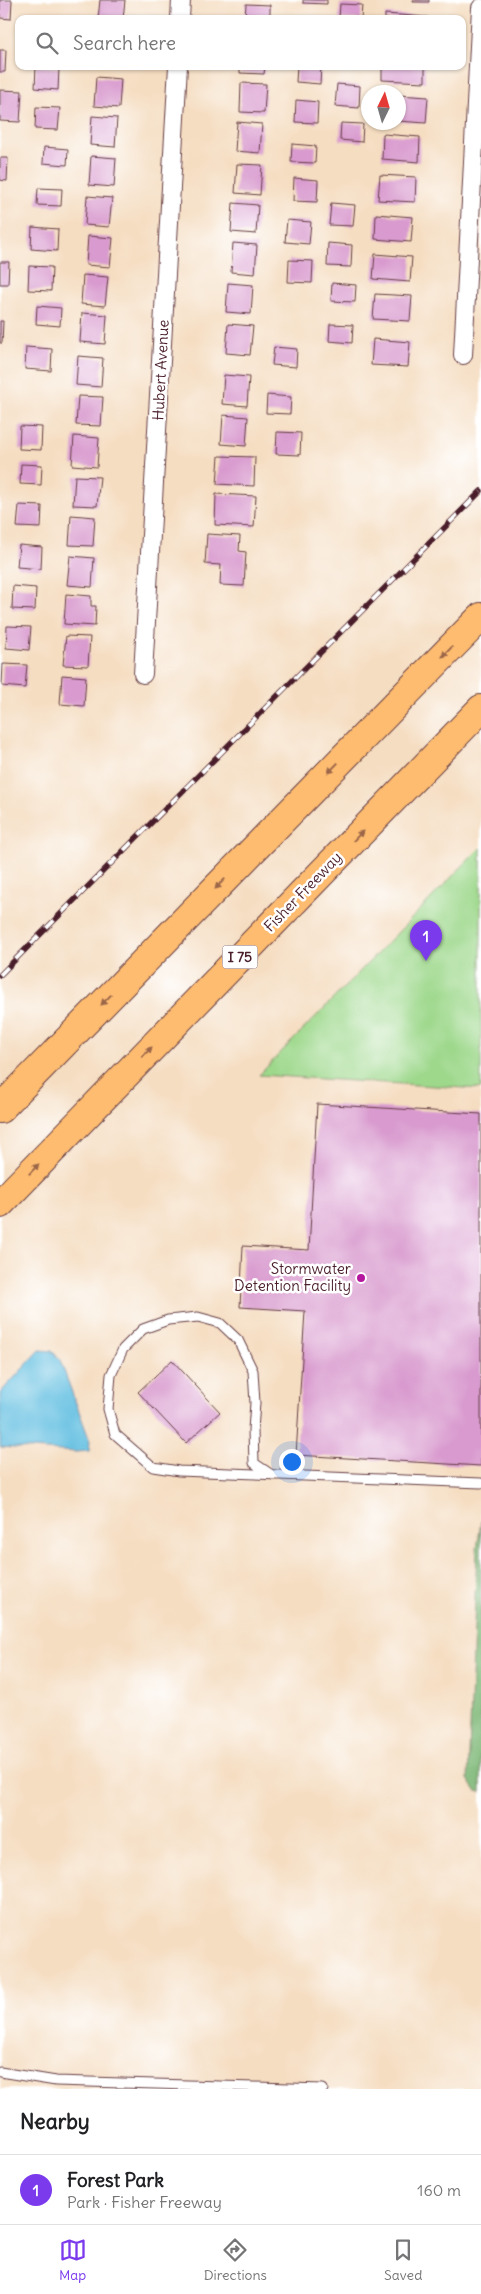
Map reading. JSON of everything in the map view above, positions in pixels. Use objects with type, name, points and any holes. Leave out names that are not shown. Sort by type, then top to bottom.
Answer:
[{"type":"highway","points":[[0,1109],[481,617]]},
{"type":"highway","name":"Fisher Freeway","points":[[0,1204],[481,709]]},
{"type":"street","points":[[180,15],[181,0]]},
{"type":"street","points":[[463,355],[481,8]]},
{"type":"street","name":"Hubert Avenue","points":[[142,674],[178,70]]},
{"type":"lane","points":[[272,1475],[254,1462],[253,1430],[255,1403],[253,1371],[238,1340],[220,1322],[198,1317],[168,1320],[143,1328],[123,1349],[110,1375],[108,1409],[115,1434],[153,1467],[179,1471],[272,1475],[481,1483]]},
{"type":"lane","points":[[0,2072],[56,2081],[103,2085],[323,2089]]},
{"type":"green space","points":[[481,847],[481,1089],[259,1075]]},
{"type":"green space","points":[[481,1521],[481,1792],[476,1791],[468,1779],[477,1549]]},
{"type":"water","points":[[40,1350],[52,1351],[60,1360],[90,1441],[89,1451],[77,1452],[0,1447],[0,1393]]},
{"type":"building","points":[[0,0],[12,0],[11,19],[0,18]]},
{"type":"building","points":[[100,0],[125,0],[123,15],[98,15]]},
{"type":"building","points":[[303,0],[327,0],[327,4],[303,3]]},
{"type":"building","points":[[413,0],[429,0],[429,2],[413,2]]},
{"type":"building","points":[[246,4],[270,5],[270,15],[245,15]]},
{"type":"building","points":[[340,4],[362,5],[361,15],[339,15]]},
{"type":"building","points":[[0,50],[6,50],[5,72],[0,72]]},
{"type":"building","points":[[36,70],[59,70],[58,90],[35,88]]},
{"type":"building","points":[[240,70],[264,70],[264,74],[240,73]]},
{"type":"building","points":[[297,70],[321,70],[320,84],[296,82]]},
{"type":"building","points":[[382,70],[425,70],[425,82],[382,80]]},
{"type":"building","points":[[96,77],[121,79],[119,108],[94,106]]},
{"type":"building","points":[[241,83],[266,84],[264,113],[240,112]]},
{"type":"building","points":[[337,84],[360,86],[359,108],[335,106]]},
{"type":"building","points":[[0,90],[22,91],[20,122],[0,121]]},
{"type":"building","points":[[406,96],[428,97],[426,123],[406,122]]},
{"type":"building","points":[[296,100],[318,102],[317,123],[295,122]]},
{"type":"building","points":[[36,107],[60,108],[58,130],[35,129]]},
{"type":"building","points":[[92,116],[117,118],[115,147],[90,145]]},
{"type":"building","points":[[237,122],[262,124],[260,153],[235,151]]},
{"type":"building","points":[[341,123],[361,124],[362,142],[340,140]]},
{"type":"building","points":[[383,134],[420,137],[419,162],[382,159]]},
{"type":"building","points":[[292,144],[316,146],[315,163],[291,162]]},
{"type":"building","points":[[44,147],[68,149],[67,165],[43,163]]},
{"type":"building","points":[[91,156],[116,158],[114,187],[89,185]]},
{"type":"building","points":[[0,158],[8,158],[7,181],[0,180]]},
{"type":"building","points":[[237,164],[262,165],[260,195],[235,193]]},
{"type":"building","points":[[380,175],[416,177],[415,202],[378,200]]},
{"type":"building","points":[[294,178],[318,180],[317,202],[293,201]]},
{"type":"building","points":[[38,188],[62,189],[61,206],[37,205]]},
{"type":"building","points":[[87,196],[112,198],[109,227],[85,225]]},
{"type":"building","points":[[233,203],[258,205],[256,234],[231,232]]},
{"type":"building","points":[[331,203],[355,205],[353,226],[329,225]]},
{"type":"building","points":[[376,214],[413,217],[411,242],[375,239]]},
{"type":"building","points":[[287,220],[311,222],[309,244],[285,242]]},
{"type":"building","points":[[32,227],[58,229],[57,251],[31,249]]},
{"type":"building","points":[[88,236],[113,238],[110,267],[86,265]]},
{"type":"building","points":[[233,243],[257,245],[255,274],[231,272]]},
{"type":"building","points":[[328,243],[352,245],[351,267],[327,266]]},
{"type":"building","points":[[375,254],[412,257],[410,282],[373,279]]},
{"type":"building","points":[[289,260],[313,261],[312,283],[288,282]]},
{"type":"building","points":[[0,262],[9,262],[8,284],[0,284]]},
{"type":"building","points":[[29,266],[52,267],[51,291],[28,290]]},
{"type":"building","points":[[83,275],[108,277],[105,306],[81,304]]},
{"type":"building","points":[[228,283],[253,285],[251,314],[226,312]]},
{"type":"building","points":[[332,283],[356,285],[355,302],[331,301]]},
{"type":"building","points":[[375,294],[412,296],[410,321],[373,319]]},
{"type":"building","points":[[37,306],[61,308],[60,326],[36,324]]},
{"type":"building","points":[[82,313],[107,315],[105,344],[80,342]]},
{"type":"building","points":[[0,321],[3,321],[2,343],[0,343]]},
{"type":"building","points":[[228,324],[253,326],[250,355],[226,353]]},
{"type":"building","points":[[330,324],[353,325],[352,343],[329,341]]},
{"type":"building","points":[[373,339],[410,342],[408,367],[371,365]]},
{"type":"building","points":[[26,347],[52,349],[51,371],[25,369]]},
{"type":"building","points":[[274,347],[297,349],[296,367],[272,365]]},
{"type":"building","points":[[78,356],[103,358],[101,387],[76,385]]},
{"type":"building","points":[[224,375],[249,377],[247,406],[222,404]]},
{"type":"building","points":[[267,395],[291,397],[290,414],[266,413]]},
{"type":"building","points":[[78,396],[103,397],[101,426],[76,425]]},
{"type":"building","points":[[223,415],[248,417],[246,446],[221,444]]},
{"type":"building","points":[[20,426],[42,427],[41,450],[19,449]]},
{"type":"building","points":[[277,432],[301,433],[300,455],[276,454]]},
{"type":"building","points":[[74,436],[99,438],[97,467],[72,465]]},
{"type":"building","points":[[219,456],[255,457],[254,486],[217,484]]},
{"type":"building","points":[[21,464],[42,465],[41,485],[20,484]]},
{"type":"building","points":[[75,476],[100,477],[97,506],[73,505]]},
{"type":"building","points":[[216,494],[256,496],[254,527],[215,525]]},
{"type":"building","points":[[19,505],[42,506],[41,528],[17,527]]},
{"type":"building","points":[[71,515],[95,517],[93,546],[69,545]]},
{"type":"building","points":[[207,534],[240,536],[239,551],[246,552],[244,586],[220,585],[221,565],[205,564]]},
{"type":"building","points":[[19,545],[42,547],[41,569],[17,567]]},
{"type":"building","points":[[70,556],[94,558],[92,587],[67,585]]},
{"type":"building","points":[[13,586],[36,588],[35,610],[12,609]]},
{"type":"building","points":[[66,594],[91,596],[91,606],[96,606],[95,626],[64,624]]},
{"type":"building","points":[[7,626],[31,627],[29,650],[6,648]]},
{"type":"building","points":[[66,636],[90,637],[88,666],[63,665]]},
{"type":"building","points":[[3,664],[27,665],[25,688],[2,686]]},
{"type":"building","points":[[62,675],[86,677],[84,706],[60,704]]},
{"type":"building","name":"Stormwater Detention Facility","points":[[317,1104],[481,1114],[481,1466],[296,1455],[305,1311],[240,1307],[243,1246],[309,1250]]},
{"type":"building","points":[[172,1360],[220,1412],[186,1443],[138,1392]]},
{"type":"railway","points":[[0,975],[481,491]]},
{"type":"place","name":"Forest Park","points":[[426,961]]},
{"type":"place","name":"Stormwater Detention Facility","points":[[361,1278]]}]
